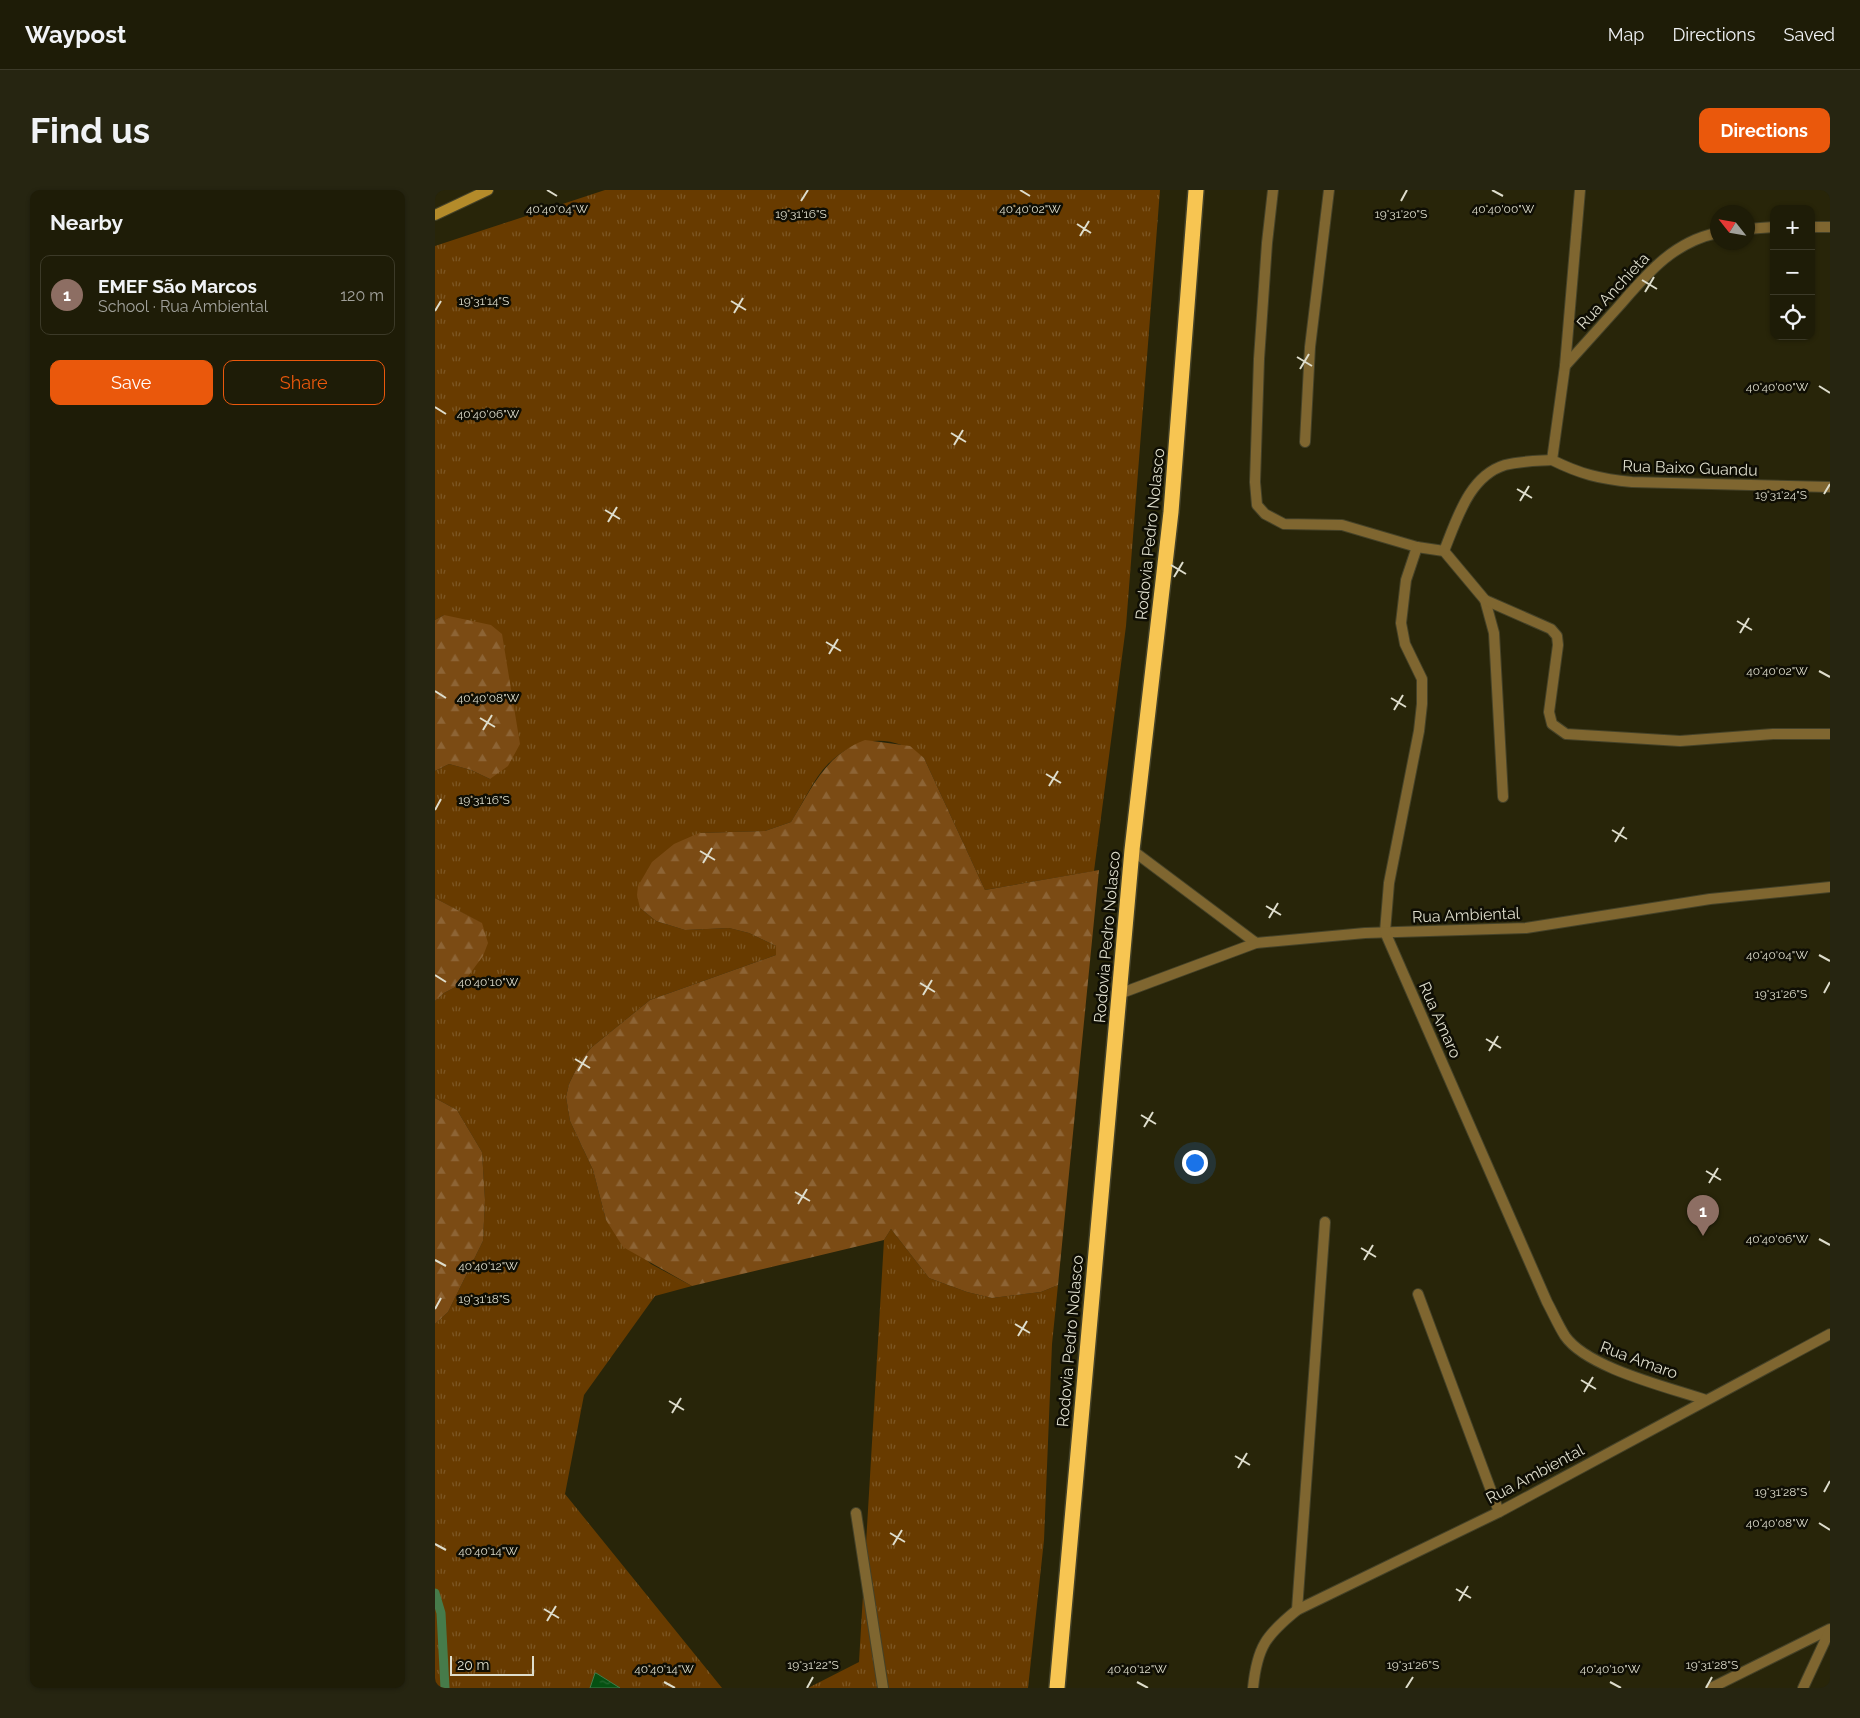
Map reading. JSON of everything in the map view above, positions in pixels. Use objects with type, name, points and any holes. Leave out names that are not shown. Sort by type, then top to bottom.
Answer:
[{"type":"highway","name":"Rodovia Pedro Nolasco","points":[[1057,1688],[1132,850],[1171,512],[1196,190]]},
{"type":"street","points":[[435,215],[488,190]]},
{"type":"street","points":[[1273,190],[1267,243],[1259,359],[1255,482],[1257,505],[1265,514],[1284,524],[1342,524],[1417,547],[1443,551],[1485,600],[1494,633],[1503,797]]},
{"type":"street","points":[[1305,442],[1310,347],[1329,190]]},
{"type":"street","points":[[1443,551],[1460,511],[1483,477],[1493,470],[1507,465],[1552,460],[1565,366],[1580,190]]},
{"type":"street","points":[[1755,228],[1770,227]]},
{"type":"street","points":[[1815,227],[1830,227]]},
{"type":"street","name":"Rua Anchieta","points":[[1565,366],[1656,264],[1679,247],[1710,235]]},
{"type":"street","name":"Rua Baixo Guandu","points":[[1552,460],[1579,473],[1600,479],[1632,482],[1830,487]]},
{"type":"street","name":"Rua Amaro","points":[[1417,547],[1406,580],[1401,623],[1405,644],[1422,679],[1422,704],[1419,731],[1389,883],[1385,932],[1547,1302],[1566,1336],[1583,1354],[1608,1367],[1706,1400]]},
{"type":"street","points":[[1485,600],[1551,629],[1557,636],[1558,645],[1549,712],[1552,724],[1566,734],[1680,741],[1773,734],[1830,734]]},
{"type":"street","points":[[1132,850],[1256,943]]},
{"type":"street","name":"Rua Ambiental","points":[[1119,994],[1256,943],[1385,932],[1526,928],[1710,899],[1830,887]]},
{"type":"street","points":[[1297,1610],[1325,1222]]},
{"type":"street","points":[[1418,1294],[1499,1512]]},
{"type":"street","name":"Rua Ambiental","points":[[1253,1688],[1261,1647],[1278,1626],[1297,1610],[1499,1512],[1830,1334]]},
{"type":"street","points":[[856,1513],[883,1688]]},
{"type":"street","points":[[1711,1688],[1830,1630]]},
{"type":"street","points":[[1803,1688],[1830,1630]]},
{"type":"green space","points":[[605,190],[1160,190],[1126,626],[1094,871],[985,890],[924,758],[900,744],[875,741],[850,747],[828,764],[813,784],[791,822],[765,831],[699,833],[640,908],[656,921],[685,930],[729,928],[749,933],[776,946],[776,955],[650,1000],[592,1047],[580,1061],[569,1084],[566,1097],[570,1121],[593,1170],[606,1220],[651,1264],[692,1286],[655,1296],[584,1395],[565,1494],[722,1688],[620,1688],[596,1673],[590,1688],[435,1688],[435,1324],[448,1312],[483,1241],[485,1200],[482,1152],[457,1110],[435,1098],[435,1001],[444,993],[463,983],[481,923],[435,898],[435,771],[449,764],[471,770],[490,779],[444,615],[435,620],[435,246]]},
{"type":"green space","points":[[444,615],[491,625],[502,634],[520,744],[508,766],[490,779],[471,770],[449,764],[435,771],[435,620]]},
{"type":"green space","points":[[865,740],[910,746],[924,758],[985,890],[1099,870],[1058,1285],[1041,1292],[992,1298],[967,1292],[929,1278],[891,1229],[884,1240],[692,1286],[623,1247],[606,1220],[593,1170],[570,1121],[566,1097],[569,1084],[580,1061],[592,1047],[650,1000],[776,955],[776,946],[749,933],[729,928],[685,930],[656,921],[640,908],[637,895],[638,886],[652,862],[674,844],[699,833],[765,831],[791,822],[813,785],[830,764],[851,746]]},
{"type":"green space","points":[[435,898],[482,923],[488,943],[483,956],[463,983],[444,993],[435,1001]]},
{"type":"green space","points":[[435,1098],[457,1110],[482,1152],[485,1200],[483,1241],[448,1312],[435,1324]]},
{"type":"green space","points":[[891,1229],[929,1278],[967,1292],[992,1298],[1041,1292],[1058,1285],[1052,1344],[1044,1540],[1028,1688],[808,1688],[859,1662],[884,1240]]},
{"type":"water","points":[[596,1673],[620,1688],[590,1688]]},
{"type":"waterway","points":[[435,1593],[441,1613],[445,1688]]},
{"type":"place","name":"EMEF São Marcos","points":[[1703,1236]]}]
